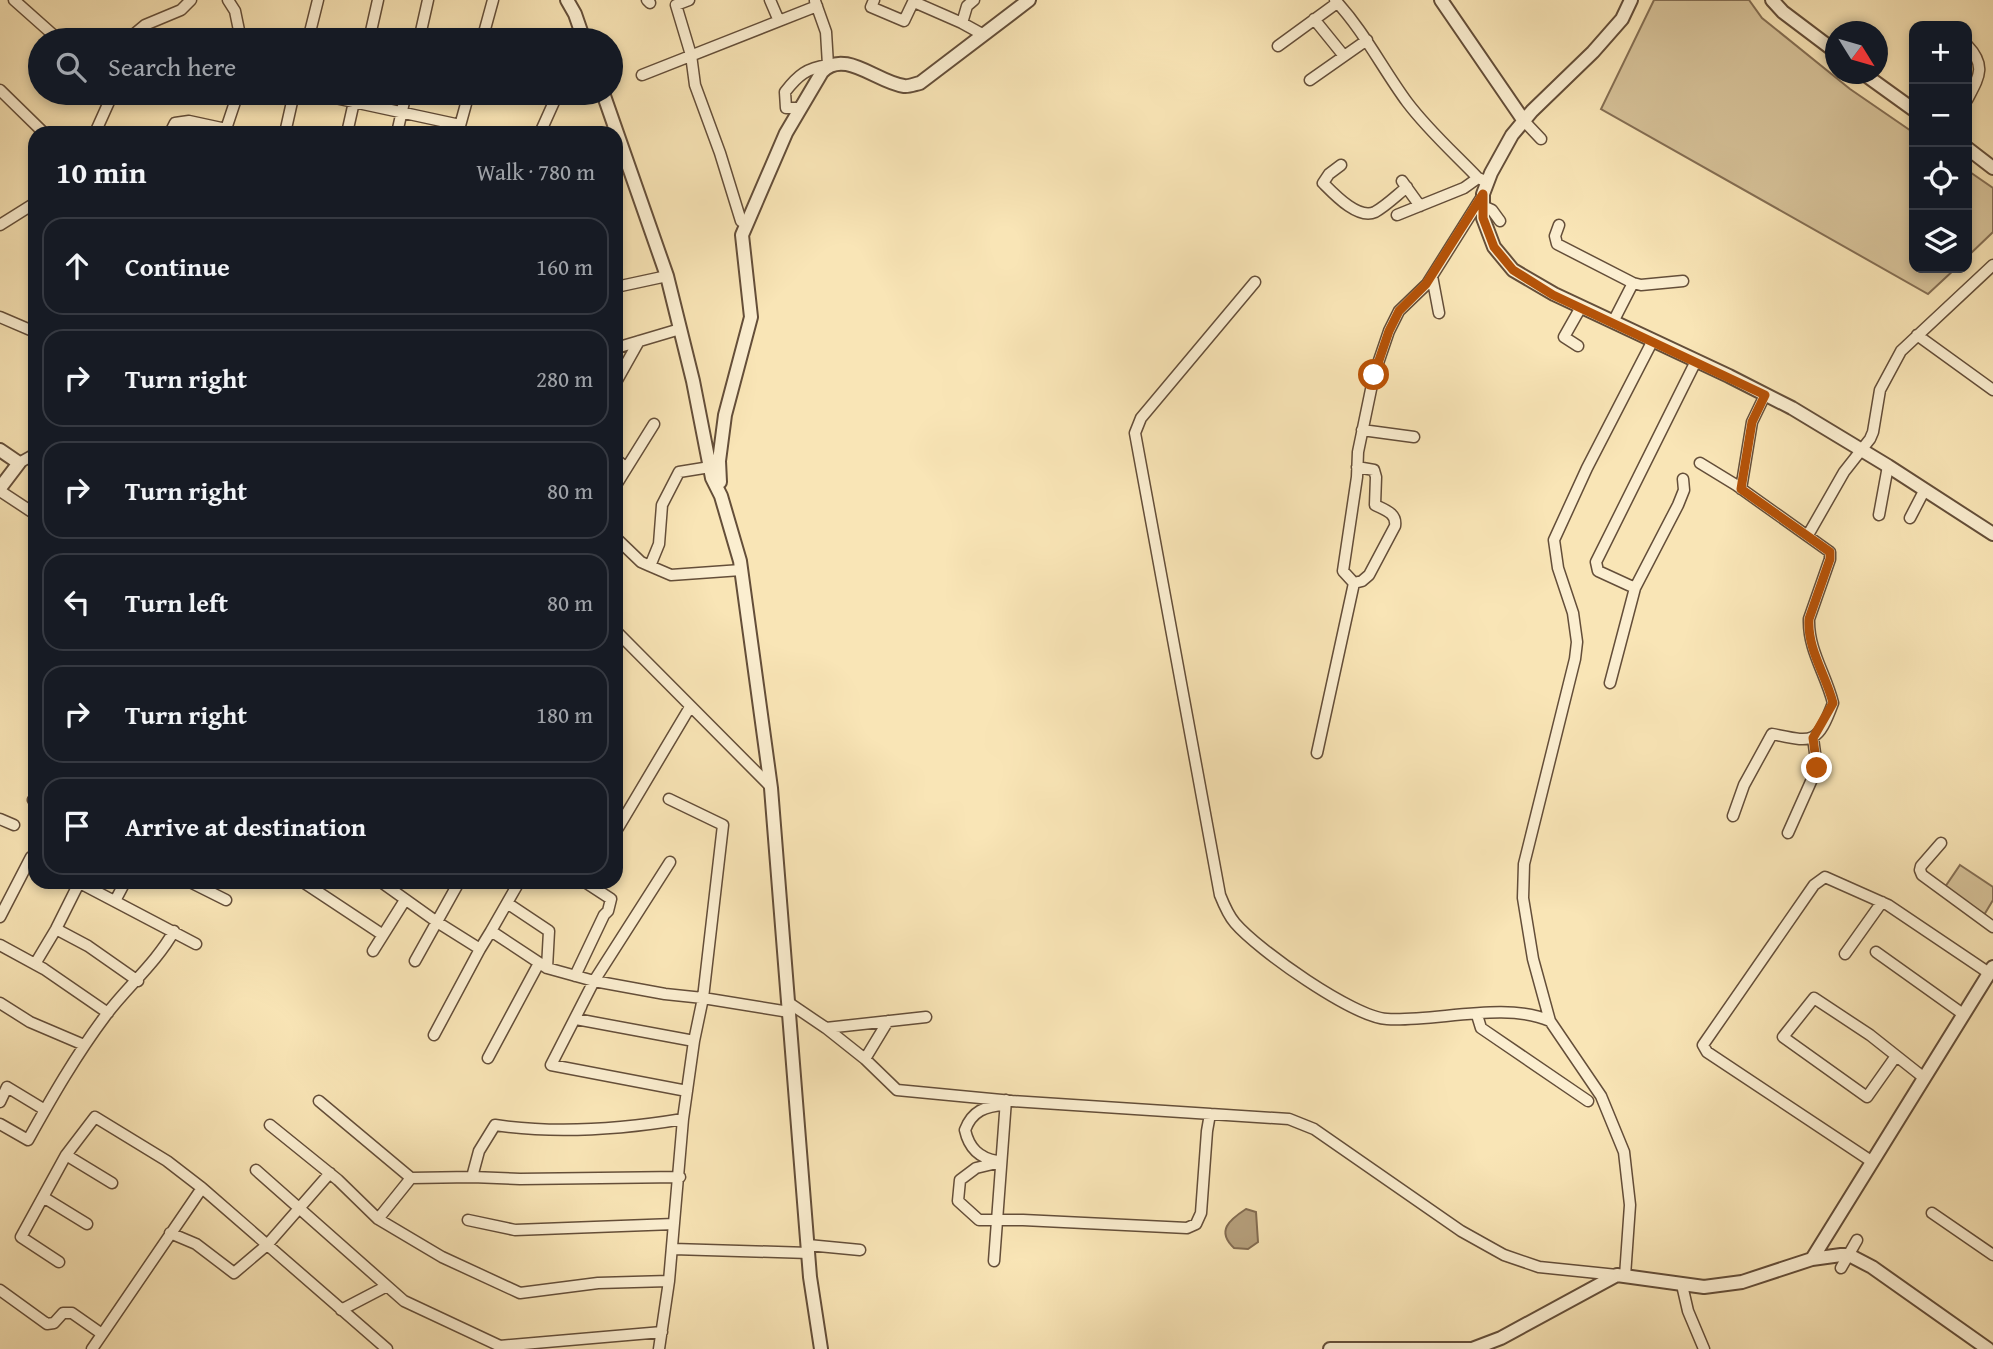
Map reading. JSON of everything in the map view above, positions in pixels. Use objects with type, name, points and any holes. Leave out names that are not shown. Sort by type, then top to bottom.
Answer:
[{"type":"street","points":[[14,0],[46,28]]},
{"type":"street","points":[[141,28],[181,10],[191,0]]},
{"type":"street","points":[[228,0],[235,11],[239,28]]},
{"type":"street","points":[[311,28],[318,0]]},
{"type":"street","points":[[372,28],[378,0]]},
{"type":"street","points":[[422,28],[428,0]]},
{"type":"street","points":[[485,28],[492,0]]},
{"type":"street","points":[[567,0],[580,28]]},
{"type":"street","points":[[689,0],[676,5],[691,55],[695,85],[741,221]]},
{"type":"street","points":[[770,0],[779,21]]},
{"type":"street","points":[[874,0],[871,7],[904,22],[914,1],[982,34]]},
{"type":"street","points":[[962,23],[967,6],[974,0]]},
{"type":"street","points":[[794,111],[785,92],[800,74],[812,67],[843,63],[904,86],[920,83],[1030,0]]},
{"type":"street","points":[[1441,0],[1524,121],[1541,139]]},
{"type":"street","points":[[1354,583],[1343,571],[1362,430],[1374,375],[1389,331],[1399,311],[1432,276],[1513,135],[1622,19],[1631,0]]},
{"type":"street","points":[[1772,0],[1783,12],[1825,44]]},
{"type":"street","points":[[1278,46],[1336,1],[1367,40],[1408,103],[1483,190],[1500,220]]},
{"type":"street","points":[[642,75],[779,21],[816,3],[825,32],[828,65],[794,111],[742,235],[751,317],[725,415],[719,461],[721,496]]},
{"type":"street","points":[[1314,19],[1344,56]]},
{"type":"street","points":[[1310,80],[1367,40]]},
{"type":"street","points":[[1972,50],[1978,57],[1980,66],[1979,77],[1972,90]]},
{"type":"street","points":[[1878,84],[1909,106]]},
{"type":"street","points":[[0,90],[37,126]]},
{"type":"street","points":[[98,126],[108,105]]},
{"type":"street","points":[[227,126],[234,105]]},
{"type":"street","points":[[287,126],[291,105]]},
{"type":"street","points":[[349,126],[353,105]]},
{"type":"street","points":[[380,105],[449,126]]},
{"type":"street","points":[[398,126],[403,105]]},
{"type":"street","points":[[460,126],[465,105]]},
{"type":"street","points":[[543,126],[553,105]]},
{"type":"street","points":[[606,105],[610,126]]},
{"type":"street","points":[[174,126],[175,123],[189,121],[207,126]]},
{"type":"street","points":[[1972,152],[1993,168]]},
{"type":"street","points":[[623,162],[667,276],[712,478],[721,496],[741,570],[771,788],[816,1328],[821,1349]]},
{"type":"street","points":[[1341,165],[1329,174],[1323,183],[1334,195],[1363,213],[1373,213],[1405,184],[1420,206]]},
{"type":"street","points":[[1397,215],[1464,188],[1483,190]]},
{"type":"street","points":[[1483,190],[1483,218],[1494,247],[1513,270],[1553,295],[1765,395],[1862,450],[1991,534]]},
{"type":"street","points":[[0,225],[28,207]]},
{"type":"street","points":[[1559,225],[1555,236],[1557,244],[1633,283],[1642,285],[1683,281]]},
{"type":"street","points":[[1808,535],[1844,472],[1873,432],[1880,390],[1901,351],[1993,265]]},
{"type":"street","points":[[623,285],[667,276]]},
{"type":"street","points":[[1432,276],[1439,313]]},
{"type":"street","points":[[1255,282],[1141,418],[1135,433],[1220,895],[1234,922],[1258,945],[1316,985],[1366,1014],[1390,1019],[1527,1014],[1550,1021]]},
{"type":"street","points":[[1613,322],[1633,283]]},
{"type":"street","points":[[1578,345],[1563,337],[1581,307]]},
{"type":"street","points":[[0,317],[28,329]]},
{"type":"street","points":[[623,346],[680,329]]},
{"type":"street","points":[[1917,335],[1993,390]]},
{"type":"street","points":[[623,370],[639,341]]},
{"type":"street","points":[[1621,1275],[1630,1205],[1624,1152],[1601,1096],[1550,1021],[1533,959],[1523,898],[1524,864],[1568,692],[1576,650],[1573,613],[1558,568],[1554,540],[1587,468],[1652,342]]},
{"type":"street","points":[[1635,588],[1598,571],[1596,562],[1696,361]]},
{"type":"street","points":[[1741,489],[1752,422],[1765,395]]},
{"type":"street","points":[[623,473],[654,424]]},
{"type":"street","points":[[1362,430],[1414,437]]},
{"type":"street","points":[[0,450],[19,463]]},
{"type":"street","points":[[28,458],[19,463],[0,489],[28,509]]},
{"type":"street","points":[[1700,463],[1830,552],[1809,619],[1809,628],[1815,657],[1833,703],[1813,738],[1817,768],[1787,833]]},
{"type":"street","points":[[623,465],[626,468]]},
{"type":"street","points":[[1878,515],[1888,466]]},
{"type":"street","points":[[650,566],[659,544],[662,505],[679,472],[710,467]]},
{"type":"street","points":[[1354,583],[1369,575],[1395,526],[1396,519],[1394,515],[1375,505],[1374,470],[1357,467]]},
{"type":"street","points":[[1610,683],[1635,588],[1678,505],[1684,490],[1683,479]]},
{"type":"street","points":[[1910,519],[1924,491]]},
{"type":"street","points":[[623,545],[641,562],[671,575],[741,570]]},
{"type":"street","points":[[1317,753],[1354,583]]},
{"type":"street","points":[[623,638],[771,788]]},
{"type":"street","points":[[623,820],[690,707]]},
{"type":"street","points":[[1732,816],[1744,785],[1772,734],[1801,741],[1813,738]]},
{"type":"street","points":[[659,1349],[673,1249],[683,1119],[703,998],[723,825],[669,799]]},
{"type":"street","points":[[0,819],[14,825]]},
{"type":"street","points":[[1941,843],[1921,866],[1922,875],[1993,927]]},
{"type":"street","points":[[0,917],[28,858]]},
{"type":"street","points":[[670,862],[594,981],[551,1065],[687,1091]]},
{"type":"street","points":[[1812,1259],[1991,970],[1882,902],[1830,878],[1819,880],[1703,1045],[1707,1052],[1871,1161]]},
{"type":"street","points":[[35,964],[57,929],[75,889]]},
{"type":"street","points":[[92,889],[196,944]]},
{"type":"street","points":[[115,901],[121,889]]},
{"type":"street","points":[[204,889],[226,900]]},
{"type":"street","points":[[314,889],[383,935]]},
{"type":"street","points":[[390,889],[480,949]]},
{"type":"street","points":[[415,961],[455,889]]},
{"type":"street","points":[[435,1035],[515,889]]},
{"type":"street","points":[[576,976],[608,911],[611,899],[596,889]]},
{"type":"street","points":[[373,951],[405,900]]},
{"type":"street","points":[[1845,954],[1882,902]]},
{"type":"street","points":[[488,1058],[543,966],[550,938],[549,931],[507,903]]},
{"type":"street","points":[[57,929],[88,946],[138,981]]},
{"type":"street","points":[[0,1124],[28,1140],[84,1045],[108,1013],[138,981],[174,931]]},
{"type":"street","points":[[491,931],[543,966],[594,981],[665,994],[789,1007],[826,1028],[865,1059],[897,1090],[1006,1102],[1272,1116],[1302,1123],[1327,1137],[1452,1225],[1504,1255],[1539,1267],[1704,1287],[1742,1282],[1812,1259],[1849,1255],[1872,1267],[1988,1349]]},
{"type":"street","points":[[0,945],[35,964],[108,1013]]},
{"type":"street","points":[[1875,952],[1964,1014]]},
{"type":"street","points":[[1896,1056],[1867,1097],[1783,1037],[1814,998],[1861,1029],[1896,1056],[1923,1077]]},
{"type":"street","points":[[0,1003],[30,1022],[84,1045]]},
{"type":"street","points":[[1477,1015],[1481,1028],[1588,1101]]},
{"type":"street","points":[[826,1028],[926,1017]]},
{"type":"street","points":[[576,1018],[694,1041]]},
{"type":"street","points":[[865,1059],[888,1021]]},
{"type":"street","points":[[0,1102],[4,1087],[45,1110]]},
{"type":"street","points":[[319,1101],[411,1178],[680,1177]]},
{"type":"street","points":[[994,1261],[1006,1102]]},
{"type":"street","points":[[1001,1162],[982,1157],[973,1149],[965,1130],[976,1112],[984,1107],[1006,1102]]},
{"type":"street","points":[[1001,1162],[976,1168],[960,1180],[958,1201],[973,1216],[988,1221],[996,1219],[1192,1227],[1201,1213],[1210,1114]]},
{"type":"street","points":[[59,1262],[21,1237],[66,1155],[95,1117],[167,1161],[202,1188],[386,1349]]},
{"type":"street","points":[[472,1177],[479,1151],[495,1125],[528,1130],[636,1126],[683,1119]]},
{"type":"street","points":[[270,1125],[330,1173],[378,1219],[442,1257],[520,1293],[598,1283],[669,1281]]},
{"type":"street","points":[[66,1155],[112,1183]]},
{"type":"street","points":[[256,1170],[404,1301],[499,1348],[573,1344],[662,1332]]},
{"type":"street","points":[[170,1233],[196,1244],[234,1273],[267,1245],[330,1173]]},
{"type":"street","points":[[378,1219],[411,1178]]},
{"type":"street","points":[[92,1349],[202,1188]]},
{"type":"street","points":[[43,1197],[87,1224]]},
{"type":"street","points":[[1932,1213],[1993,1255]]},
{"type":"street","points":[[468,1220],[515,1230],[674,1224]]},
{"type":"street","points":[[1841,1268],[1857,1240]]},
{"type":"street","points":[[673,1249],[860,1250]]},
{"type":"street","points":[[1330,1349],[1471,1349],[1501,1338],[1621,1275]]},
{"type":"street","points":[[1682,1285],[1688,1311],[1704,1349]]},
{"type":"street","points":[[341,1310],[387,1286]]},
{"type":"street","points":[[0,1290],[47,1324],[54,1323],[63,1313],[72,1313],[102,1334]]},
{"type":"shaded area","points":[[1654,0],[1749,0],[1762,18],[1825,69],[1825,84],[1844,84],[1909,130],[1909,273],[1951,273],[1928,294],[1601,109]]},
{"type":"shaded area","points":[[1972,173],[1993,188],[1993,232],[1972,252]]},
{"type":"shaded area","points":[[1960,865],[1993,887],[1993,900],[1984,915],[1945,887]]},
{"type":"shaded area","points":[[1246,1209],[1256,1212],[1258,1242],[1248,1249],[1234,1248],[1225,1231],[1234,1217]]},
{"type":"route","points":[[1374,375],[1399,311],[1426,284],[1483,194],[1483,218],[1494,247],[1513,270],[1553,295],[1765,395],[1752,422],[1741,489],[1830,552],[1824,579],[1809,619],[1815,657],[1833,703],[1813,738],[1817,768]]}]
